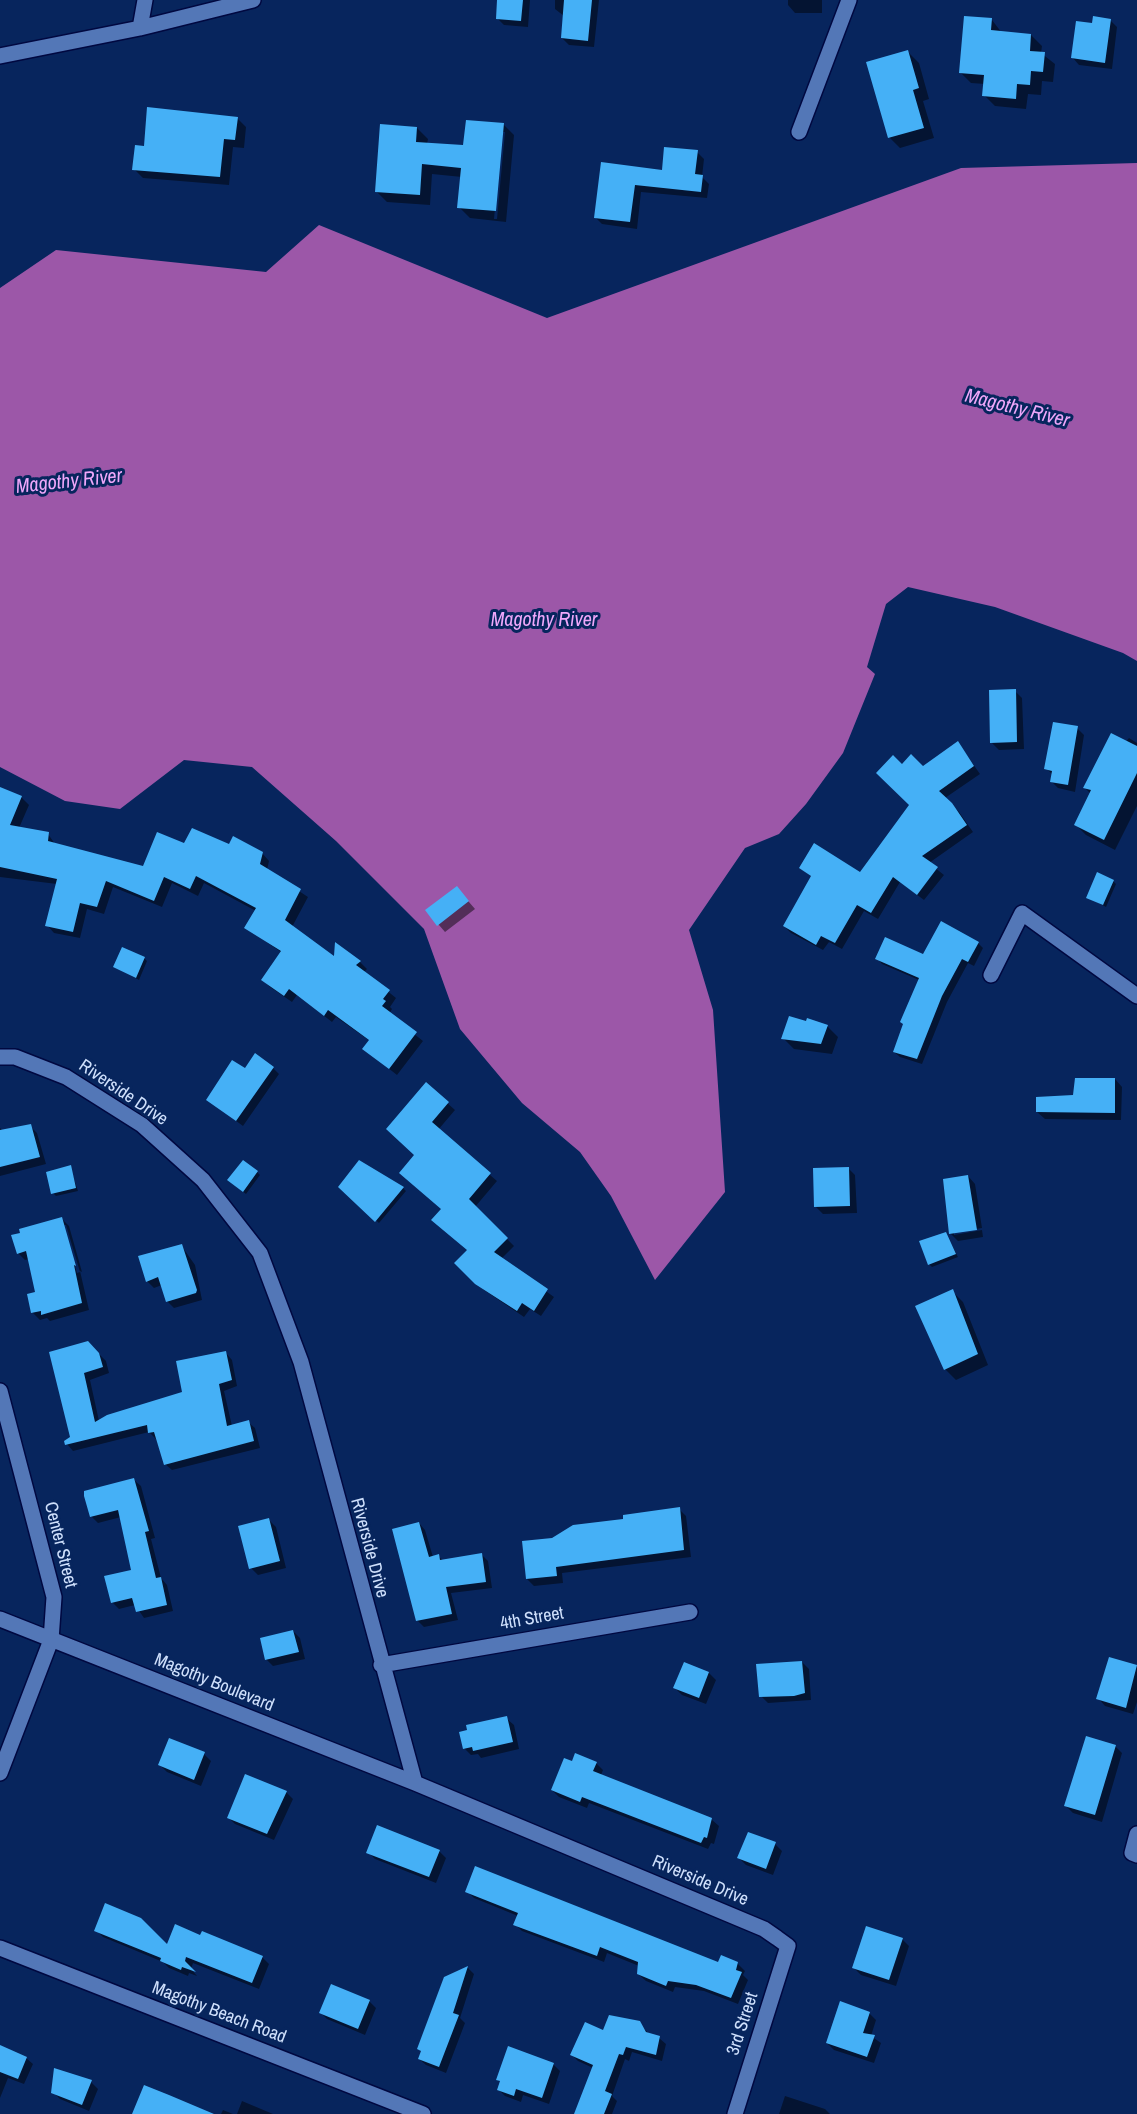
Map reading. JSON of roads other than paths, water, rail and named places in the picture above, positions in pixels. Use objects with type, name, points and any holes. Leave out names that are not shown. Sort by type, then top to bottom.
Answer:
[{"type":"street","points":[[140,28],[145,0]]},
{"type":"street","points":[[0,56],[140,28],[253,0]]},
{"type":"street","points":[[799,132],[849,0]]},
{"type":"street","points":[[991,975],[1022,913],[1137,996]]},
{"type":"street","name":"Riverside Drive","points":[[0,1057],[15,1058],[66,1077],[142,1125],[203,1180],[260,1253],[301,1362],[381,1665],[415,1783],[764,1929],[788,1946]]},
{"type":"street","name":"Center Street","points":[[0,1391],[54,1597],[51,1640],[0,1773]]},
{"type":"street","name":"4th Street","points":[[381,1665],[690,1612]]},
{"type":"street","name":"Magothy Boulevard","points":[[0,1619],[415,1783]]},
{"type":"street","points":[[1134,1854],[1137,1834]]},
{"type":"street","name":"3rd Street","points":[[735,2114],[788,1946]]},
{"type":"street","name":"Magothy Beach Road","points":[[0,1948],[423,2114]]},
{"type":"water","name":"Magothy River","points":[[1137,163],[1137,661],[1123,653],[995,607],[908,587],[886,604],[867,667],[875,674],[843,753],[806,804],[779,834],[745,848],[689,930],[713,1010],[725,1192],[655,1280],[611,1196],[580,1152],[522,1103],[460,1029],[424,929],[336,841],[252,767],[184,760],[120,809],[65,801],[0,767],[0,288],[56,250],[266,272],[319,225],[547,318],[961,168]]}]
